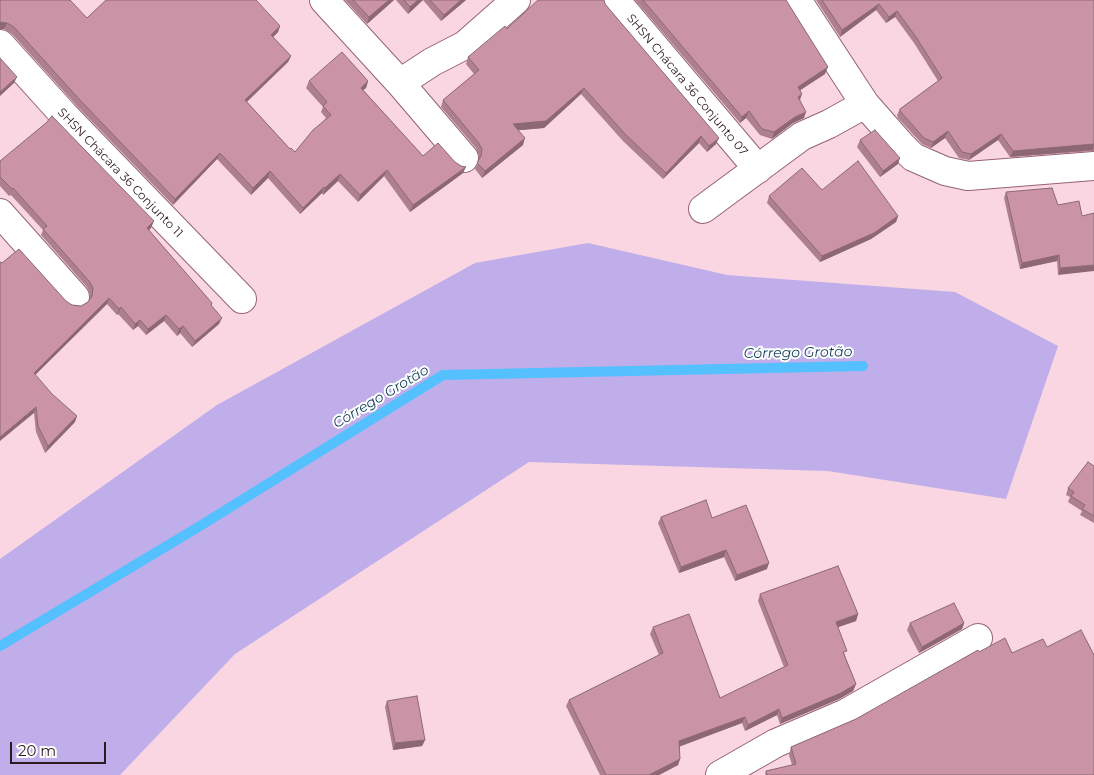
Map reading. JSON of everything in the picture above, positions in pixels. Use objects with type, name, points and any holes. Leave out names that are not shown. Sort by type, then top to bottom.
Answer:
[{"type":"street","points":[[324,0],[400,83],[464,158]]},
{"type":"street","points":[[400,83],[432,62],[465,45],[516,0]]},
{"type":"street","name":"SHSN Chácara 36 Conjunto 07","points":[[615,0],[758,169]]},
{"type":"street","points":[[797,0],[865,104],[914,157],[945,171],[968,176],[1094,166]]},
{"type":"street","name":"SHSN Chácara 36 Conjunto 11","points":[[0,44],[65,116],[242,299]]},
{"type":"street","points":[[703,209],[802,136],[829,124],[865,104]]},
{"type":"street","points":[[0,213],[75,297]]},
{"type":"street","points":[[720,775],[776,743],[846,713],[978,638]]},
{"type":"shaded area","points":[[588,243],[727,275],[955,292],[1058,346],[1006,499],[828,471],[529,462],[235,654],[120,775],[0,775],[0,559],[217,405],[475,263]]},
{"type":"building","points":[[0,0],[70,0],[87,18],[106,0],[256,0],[280,26],[271,35],[291,56],[245,100],[290,149],[295,152],[313,130],[331,115],[323,106],[327,102],[309,81],[342,52],[368,81],[361,88],[423,156],[438,143],[455,162],[466,167],[413,205],[387,170],[360,195],[340,174],[303,208],[270,171],[253,188],[220,153],[175,199],[79,99],[14,27],[0,22]]},
{"type":"building","points":[[353,0],[389,0],[369,17]]},
{"type":"building","points":[[404,0],[418,0],[410,7]]},
{"type":"building","points":[[430,0],[461,0],[444,15]]},
{"type":"building","points":[[538,0],[604,0],[605,4],[719,138],[709,146],[701,136],[666,173],[625,134],[584,88],[546,121],[513,124],[525,138],[485,171],[477,163],[482,149],[478,142],[443,100],[479,70],[468,57],[505,26],[507,29]]},
{"type":"building","points":[[643,0],[786,0],[828,67],[798,87],[802,94],[798,97],[806,112],[795,117],[774,132],[762,129],[749,111],[742,117]]},
{"type":"building","points":[[822,0],[1094,0],[1094,144],[1013,151],[1001,134],[971,154],[962,152],[948,131],[933,142],[924,138],[900,109],[942,78],[897,11],[889,17],[879,4],[842,30]]},
{"type":"building","points":[[0,58],[17,77],[0,92]]},
{"type":"building","points":[[52,116],[154,221],[147,228],[212,303],[211,305],[222,318],[195,341],[183,326],[179,329],[166,315],[148,329],[140,320],[135,324],[121,307],[119,309],[109,298],[34,373],[52,394],[77,416],[48,446],[38,426],[36,407],[0,437],[0,262],[2,263],[19,249],[66,301],[72,305],[81,306],[88,302],[92,296],[93,288],[43,229],[47,226],[13,188],[0,177],[0,161]]},
{"type":"building","points":[[875,130],[900,158],[883,171],[860,140]]},
{"type":"building","points":[[858,161],[898,216],[874,233],[822,256],[769,196],[802,168],[822,190]]},
{"type":"building","points":[[1052,188],[1058,205],[1079,201],[1082,216],[1094,213],[1094,265],[1060,268],[1059,255],[1022,263],[1006,192]]},
{"type":"building","points":[[1088,462],[1094,466],[1094,516],[1082,509],[1085,505],[1071,496],[1074,492],[1068,488]]},
{"type":"building","points":[[706,500],[712,518],[746,505],[769,563],[737,575],[726,550],[681,567],[661,517]]},
{"type":"building","points":[[838,566],[858,614],[836,622],[847,651],[843,652],[856,684],[841,693],[782,718],[779,709],[748,725],[745,717],[679,741],[680,759],[649,775],[606,775],[569,700],[663,653],[653,627],[689,614],[720,698],[788,665],[760,594]]},
{"type":"building","points":[[954,603],[964,623],[922,647],[910,623]]},
{"type":"building","points":[[1081,630],[1094,655],[1094,775],[767,775],[766,771],[796,764],[791,747],[856,719],[978,650],[979,652],[1005,638],[1012,653],[1043,639],[1047,647]]},
{"type":"building","points":[[417,696],[425,740],[395,743],[387,701]]},
{"type":"waterway","name":"Córrego Grotão","points":[[0,646],[200,526],[443,375],[863,366]]}]
